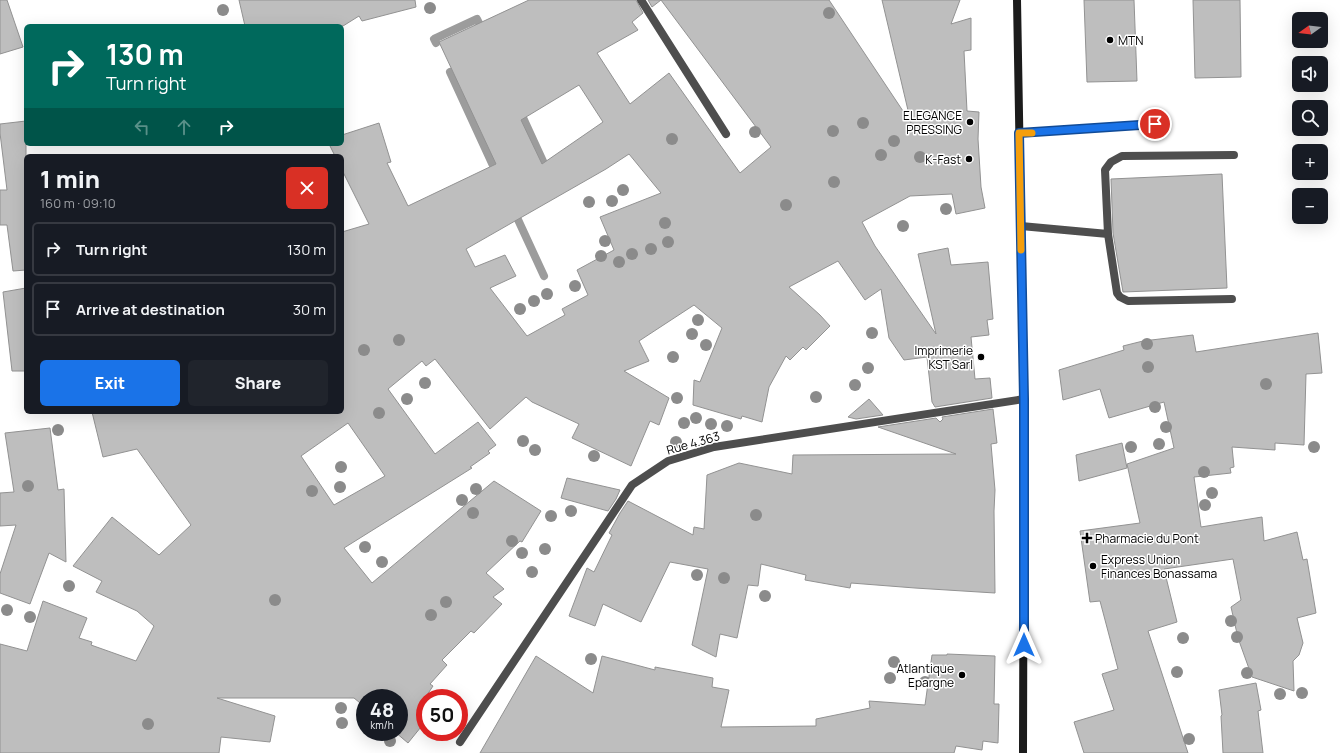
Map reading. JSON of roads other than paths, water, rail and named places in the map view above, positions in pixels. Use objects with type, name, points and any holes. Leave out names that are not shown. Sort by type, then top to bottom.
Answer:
[{"type":"main road","points":[[1017,0],[1024,399],[1023,753]]},
{"type":"street","points":[[641,0],[726,134]]},
{"type":"street","points":[[1019,133],[1155,124]]},
{"type":"street","points":[[1232,299],[1128,301],[1120,297],[1117,293],[1108,234],[1105,170],[1111,162],[1122,156],[1234,155]]},
{"type":"street","points":[[1021,226],[1108,234]]},
{"type":"street","name":"Rue 4.363","points":[[460,742],[632,485],[668,461],[714,447],[1024,399]]},
{"type":"waterway","points":[[436,43],[434,39],[477,19],[484,33]]},
{"type":"waterway","points":[[450,72],[496,172]]},
{"type":"waterway","points":[[519,109],[547,170]]},
{"type":"waterway","points":[[514,211],[544,276]]},
{"type":"place","name":"MTN","points":[[1110,40]]},
{"type":"place","name":"ELEGANCE PRESSING","points":[[970,122]]},
{"type":"place","name":"K-Fast","points":[[969,159]]},
{"type":"place","name":"Imprimerie KST Sarl","points":[[981,357]]},
{"type":"place","name":"Pharmacie du Pont","points":[[1087,538]]},
{"type":"place","name":"Express Union Finances Bonassama","points":[[1093,566]]},
{"type":"place","name":"Atlantique Epargne","points":[[962,675]]}]
